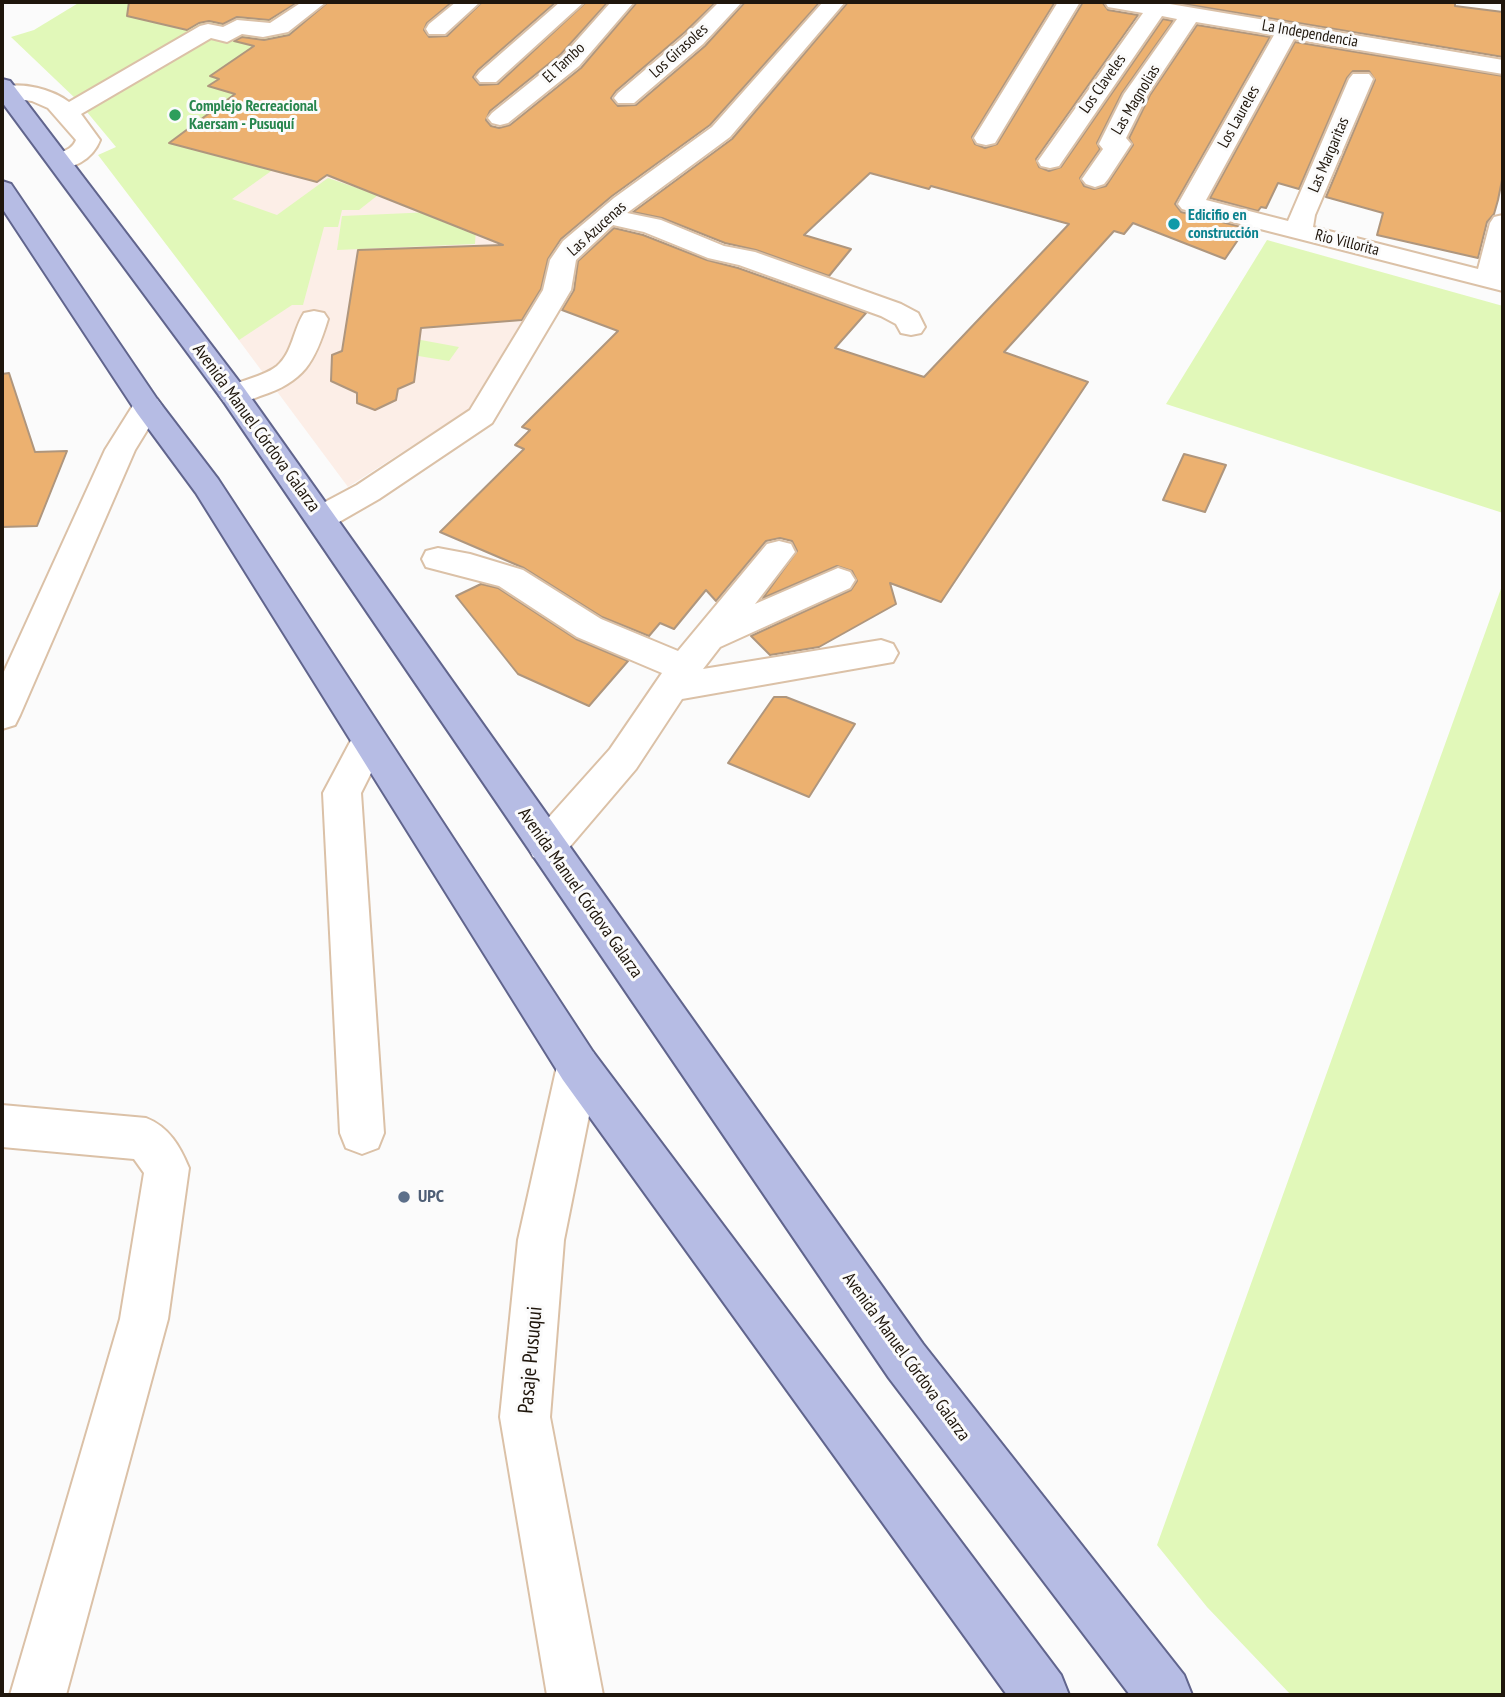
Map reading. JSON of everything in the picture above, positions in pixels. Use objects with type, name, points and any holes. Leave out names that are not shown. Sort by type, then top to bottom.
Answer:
[{"type":"main road","name":"Avenida Manuel Córdova Galarza","points":[[5,89],[234,395],[906,1361],[1164,1695]]},
{"type":"main road","points":[[2,189],[147,406],[207,486],[578,1066],[1041,1695]]},
{"type":"street","points":[[68,111],[80,107],[208,31],[227,35],[237,27],[268,32],[315,2]]},
{"type":"street","points":[[437,29],[469,2]]},
{"type":"street","points":[[488,77],[573,2]]},
{"type":"street","name":"El Tambo","points":[[500,118],[571,61],[623,2]]},
{"type":"street","name":"Los Girasoles","points":[[626,98],[695,39],[731,2]]},
{"type":"street","name":"Las Azucenas","points":[[321,518],[368,492],[481,416],[557,290],[567,253],[607,216],[721,132],[834,2]]},
{"type":"street","points":[[986,138],[1069,2]]},
{"type":"street","name":"La Independencia","points":[[1116,2],[1503,67]]},
{"type":"street","name":"Los Claveles","points":[[1050,161],[1157,8]]},
{"type":"street","name":"Las Magnolias","points":[[1095,179],[1119,144],[1111,144],[1136,94],[1191,15]]},
{"type":"street","name":"Los Laureles","points":[[1191,204],[1287,31]]},
{"type":"street","name":"Las Margaritas","points":[[1299,231],[1302,215],[1361,79]]},
{"type":"street","points":[[5,89],[37,95],[68,111],[88,144],[82,151],[60,162]]},
{"type":"street","name":"Rio Villorita","points":[[1191,204],[1496,281]]},
{"type":"street","points":[[607,216],[652,226],[718,252],[746,258],[891,310],[908,319],[912,327]]},
{"type":"street","points":[[1496,281],[1503,223]]},
{"type":"street","points":[[234,395],[273,383],[289,371],[304,354],[314,319]]},
{"type":"street","points":[[2,715],[120,450],[147,406]]},
{"type":"street","points":[[547,846],[624,759],[677,678],[779,552]]},
{"type":"street","points":[[438,559],[470,565],[511,578],[589,628],[677,678],[881,653]]},
{"type":"street","points":[[708,639],[838,580]]},
{"type":"street","points":[[362,1133],[342,793],[348,776],[369,741]]},
{"type":"street","name":"Pasaje Pusuqui","points":[[575,1695],[525,1417],[541,1240],[578,1066]]},
{"type":"street","points":[[2,1126],[146,1139],[167,1167],[144,1319],[38,1695]]},
{"type":"shaded area","points":[[271,128],[563,239],[554,245],[545,262],[543,289],[468,410],[348,487],[151,222]]},
{"type":"green space","name":"Complejo Recreacional Kaersam - Pusuquí","points":[[80,2],[397,2],[336,50],[274,169],[232,199],[277,215],[328,178],[378,195],[359,210],[342,210],[338,227],[324,227],[303,305],[292,305],[239,340],[98,155],[116,147],[77,100],[11,37],[34,30]]},
{"type":"green space","points":[[477,210],[475,244],[337,250],[342,216]]},
{"type":"green space","points":[[1267,240],[1503,306],[1503,513],[1166,404]]},
{"type":"green space","points":[[410,338],[459,347],[449,361],[400,353]]},
{"type":"green space","points":[[1503,583],[1503,1695],[1291,1695],[1207,1607],[1157,1545]]},
{"type":"building","points":[[129,2],[298,2],[269,20],[237,17],[223,24],[209,21],[199,23],[187,30],[127,16]]},
{"type":"building","points":[[328,2],[452,2],[427,23],[424,30],[429,37],[447,36],[482,2],[556,2],[478,70],[473,77],[480,85],[498,84],[586,2],[608,2],[561,54],[490,111],[486,120],[491,126],[499,128],[510,125],[581,68],[637,2],[716,2],[616,91],[611,98],[618,106],[636,105],[705,46],[745,2],[820,2],[710,125],[612,196],[561,239],[548,259],[541,289],[522,320],[421,328],[414,382],[398,389],[396,400],[375,410],[357,403],[357,393],[331,381],[332,355],[342,351],[358,250],[503,245],[327,175],[317,182],[169,143],[235,94],[208,86],[219,79],[210,76],[254,46],[234,41],[242,37],[264,40],[289,35]]},
{"type":"building","points":[[848,2],[1055,2],[972,137],[975,144],[985,148],[997,144],[1083,2],[1102,2],[1108,10],[1138,15],[1036,159],[1039,167],[1049,171],[1061,167],[1163,19],[1173,21],[1122,93],[1097,143],[1100,149],[1080,178],[1084,186],[1094,189],[1106,186],[1133,145],[1129,138],[1150,95],[1197,25],[1270,37],[1175,204],[1181,212],[1246,228],[1225,259],[1133,223],[1124,234],[1114,231],[1004,352],[1088,382],[941,602],[890,583],[896,604],[819,647],[770,655],[751,636],[851,590],[857,581],[852,571],[837,566],[763,598],[797,551],[792,541],[780,538],[766,541],[716,601],[706,590],[674,629],[660,623],[649,636],[602,617],[524,568],[440,532],[524,449],[515,445],[530,430],[522,427],[618,331],[562,310],[574,290],[578,261],[614,228],[643,235],[707,260],[738,268],[866,313],[835,348],[924,377],[1069,224],[931,186],[929,189],[870,173],[804,235],[851,249],[829,276],[756,250],[725,243],[662,218],[633,212],[732,139]]},
{"type":"building","points":[[1172,2],[1455,2],[1455,6],[1503,12],[1503,57]]},
{"type":"building","points":[[1295,42],[1503,76],[1503,175],[1494,214],[1487,222],[1478,258],[1377,235],[1383,213],[1326,197],[1375,80],[1369,71],[1353,71],[1347,78],[1299,189],[1278,183],[1266,208],[1261,207],[1258,211],[1210,198]]},
{"type":"building","points":[[9,373],[35,452],[67,451],[37,526],[2,527],[2,374]]},
{"type":"building","points":[[1184,454],[1226,465],[1205,512],[1163,500]]},
{"type":"building","points":[[481,584],[498,588],[576,639],[628,661],[589,706],[518,674],[456,596]]},
{"type":"building","points":[[774,697],[786,697],[855,724],[809,797],[728,763]]},
{"type":"place","name":"Complejo Recreacional Kaersam - Pusuquí","points":[[175,115]]},
{"type":"place","name":"Edicifio en construcción","points":[[1174,224]]},
{"type":"place","name":"UPC","points":[[404,1197]]}]
